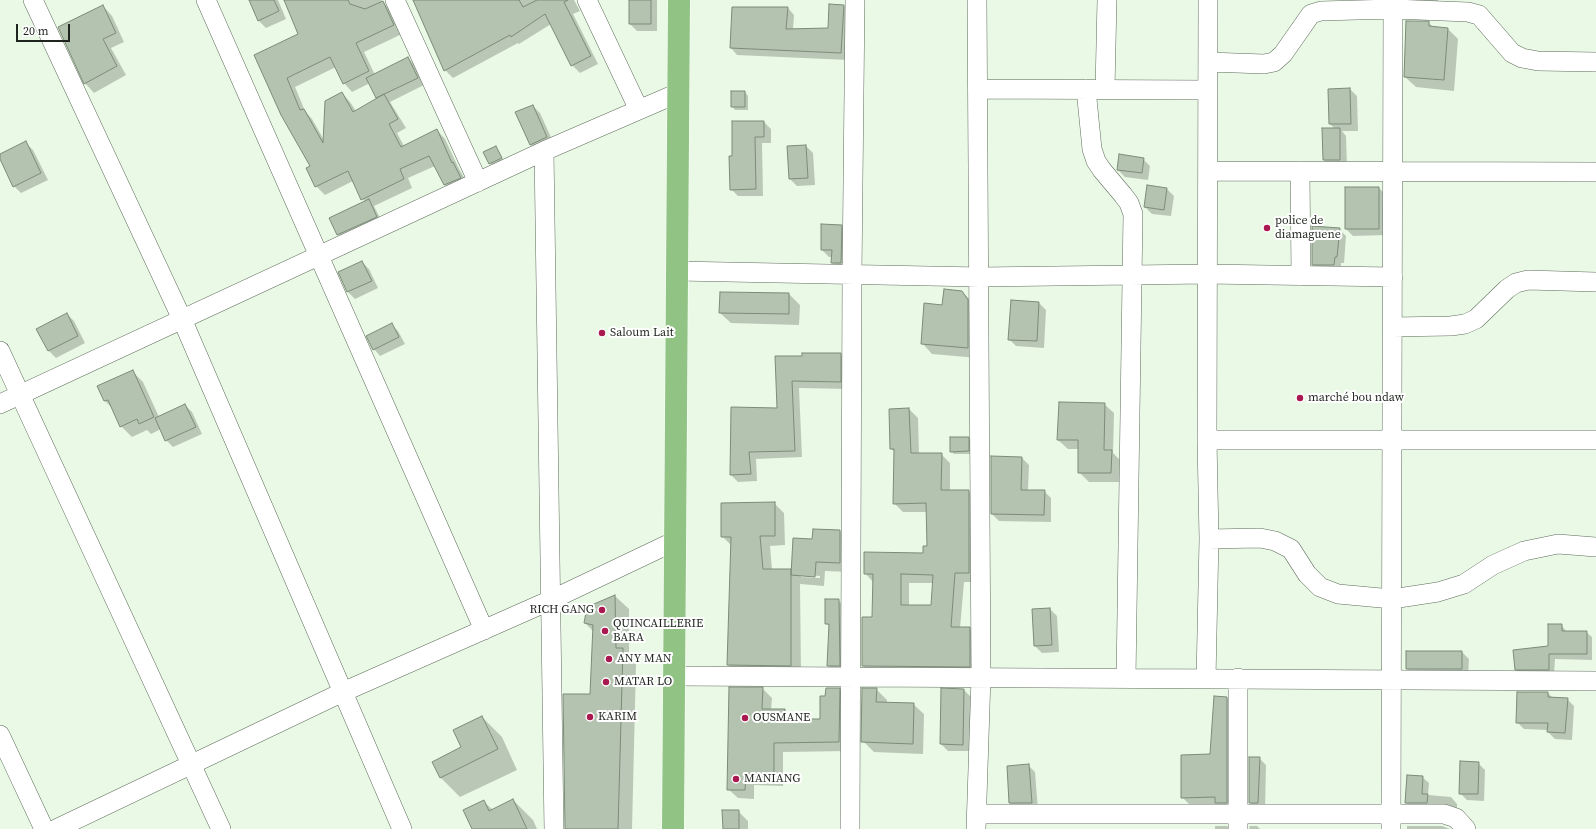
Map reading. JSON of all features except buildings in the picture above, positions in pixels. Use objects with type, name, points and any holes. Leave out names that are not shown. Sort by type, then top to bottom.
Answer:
[{"type":"highway","points":[[673,829],[679,0]]},
{"type":"street","points":[[33,0],[182,319],[402,829]]},
{"type":"street","points":[[206,0],[484,630]]},
{"type":"street","points":[[395,0],[478,182]]},
{"type":"street","points":[[587,0],[639,110]]},
{"type":"street","points":[[850,829],[852,276],[855,0]]},
{"type":"street","points":[[977,0],[980,277],[981,677],[976,821],[1391,822],[1444,814],[1456,818],[1466,829]]},
{"type":"street","points":[[1105,90],[1106,0]]},
{"type":"street","points":[[1206,679],[1208,539],[1208,0]]},
{"type":"street","points":[[1208,62],[1264,64],[1274,62],[1283,54],[1311,14],[1321,11],[1393,4],[1479,15],[1512,53],[1522,58],[1538,62],[1596,62]]},
{"type":"street","points":[[1391,822],[1393,4]]},
{"type":"street","points":[[978,89],[1208,90]]},
{"type":"street","points":[[1086,90],[1092,149],[1096,161],[1124,195],[1133,214],[1126,678]]},
{"type":"street","points":[[0,404],[544,151],[678,93]]},
{"type":"street","points":[[544,151],[554,829]]},
{"type":"street","points":[[1208,171],[1596,172]]},
{"type":"street","points":[[1300,171],[1301,276]]},
{"type":"street","points":[[677,271],[852,276],[980,277],[1207,274],[1393,277]]},
{"type":"street","points":[[1393,327],[1451,326],[1465,324],[1476,319],[1507,289],[1516,283],[1528,280],[1596,282]]},
{"type":"street","points":[[0,351],[193,765],[221,829]]},
{"type":"street","points":[[1207,440],[1596,440]]},
{"type":"street","points":[[1208,539],[1260,538],[1275,541],[1291,549],[1307,574],[1320,587],[1338,594],[1392,598],[1438,592],[1464,584],[1493,565],[1524,551],[1558,544],[1596,547]]},
{"type":"street","points":[[56,829],[193,765],[343,692],[551,600],[675,541]]},
{"type":"street","points":[[673,676],[1596,681]]},
{"type":"street","points":[[1238,678],[1238,822]]},
{"type":"street","points":[[0,735],[44,829]]},
{"type":"place","name":"police de diamaguene","points":[[1267,228]]},
{"type":"place","name":"Saloum Lait","points":[[602,333]]},
{"type":"place","name":"marché bou ndaw","points":[[1300,398]]},
{"type":"place","name":"RICH GANG","points":[[602,610]]},
{"type":"place","name":"QUINCAILLERIE BARA","points":[[605,631]]},
{"type":"place","name":"ANY MAN","points":[[609,659]]},
{"type":"place","name":"MATAR LO","points":[[606,682]]},
{"type":"place","name":"KARIM","points":[[590,717]]},
{"type":"place","name":"OUSMANE","points":[[745,718]]},
{"type":"place","name":"MANIANG","points":[[736,779]]}]
